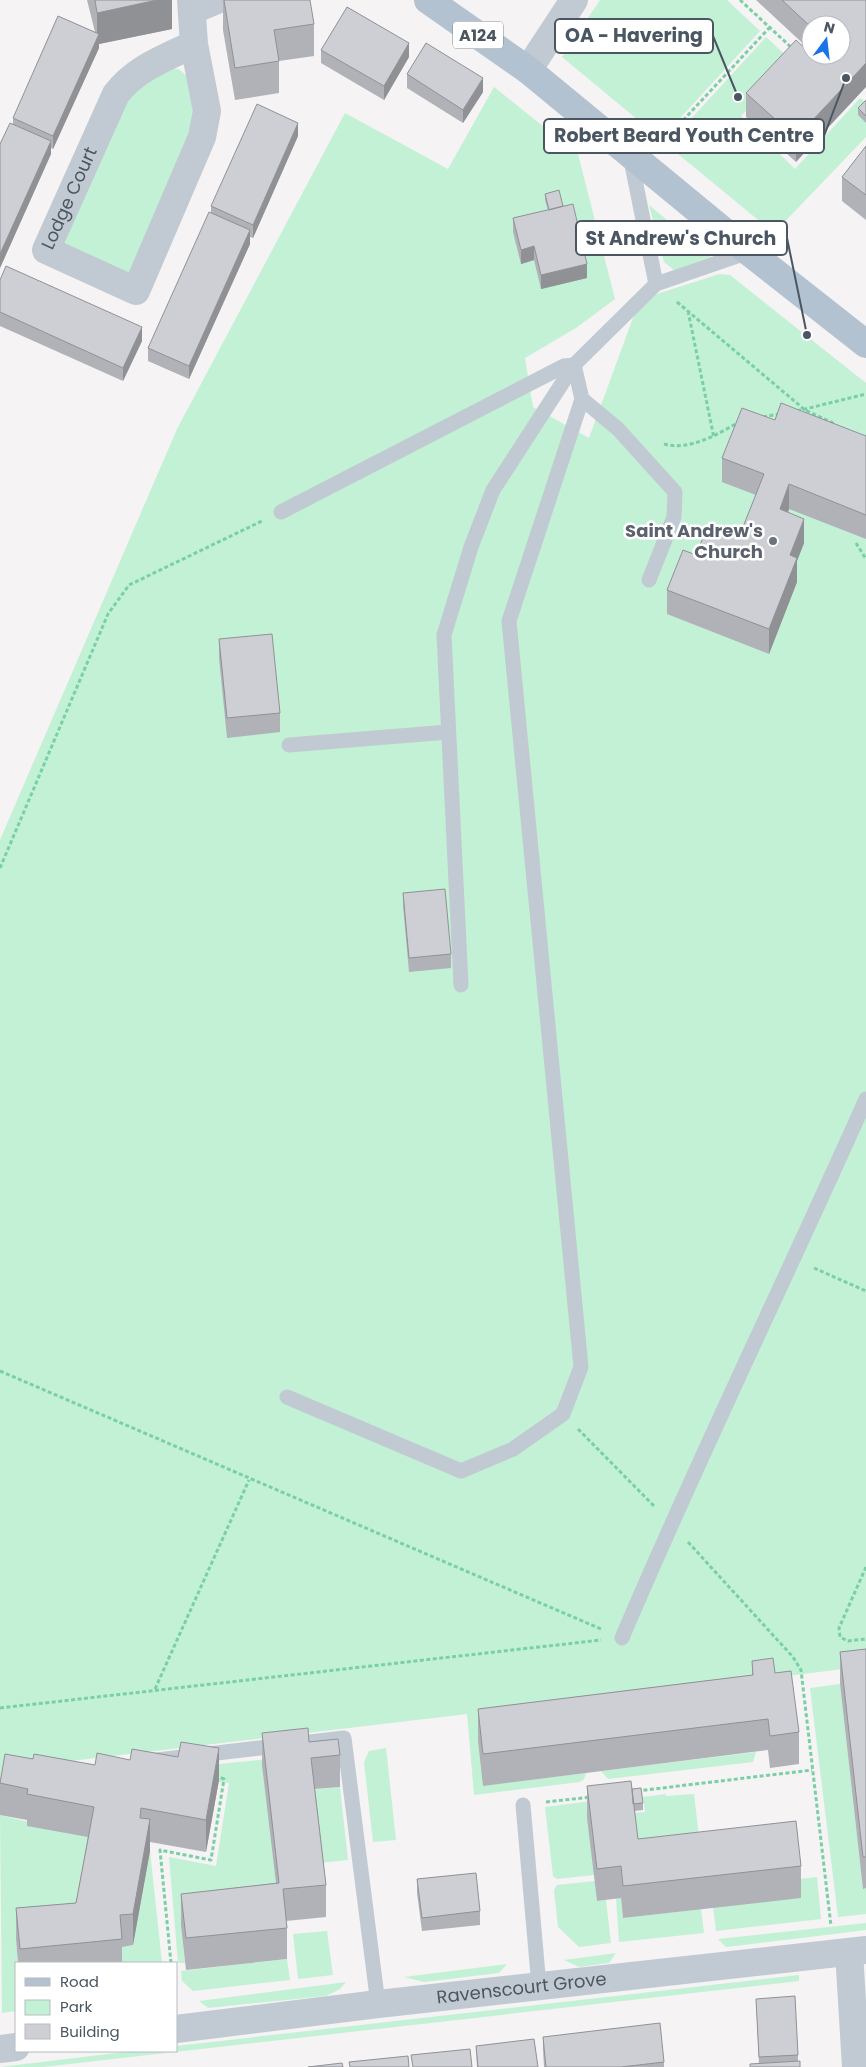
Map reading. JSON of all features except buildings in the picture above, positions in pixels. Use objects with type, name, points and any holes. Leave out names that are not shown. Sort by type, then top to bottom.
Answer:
[{"type":"main road","name":"A124","points":[[428,0],[528,70],[749,252],[866,344]]},
{"type":"street","points":[[528,70],[574,0]]},
{"type":"street","name":"Lodge Court","points":[[194,44],[138,72],[127,80],[116,94],[46,250],[136,291],[202,137],[206,122],[207,111],[194,44],[200,3]]},
{"type":"street","points":[[850,1952],[856,2067]]},
{"type":"street","name":"Ravenscourt Grove","points":[[178,2029],[378,2004],[850,1952]]},
{"type":"street","points":[[0,2049],[15,2048]]},
{"type":"lane","points":[[636,160],[656,284]]},
{"type":"lane","points":[[461,985],[444,635],[471,547],[493,490],[574,365],[656,284],[749,252]]},
{"type":"lane","points":[[287,1397],[461,1472],[513,1449],[563,1414],[580,1367],[508,621],[582,399],[574,365]]},
{"type":"lane","points":[[281,512],[564,366],[574,365]]},
{"type":"lane","points":[[582,399],[618,429],[675,492],[674,517],[649,580]]},
{"type":"lane","points":[[289,745],[448,732]]},
{"type":"lane","points":[[622,1638],[671,1524],[795,1259],[866,1099]]},
{"type":"lane","points":[[140,1762],[344,1738],[378,2004]]},
{"type":"lane","points":[[523,1805],[539,1986]]},
{"type":"path","points":[[740,0],[798,52]]},
{"type":"path","points":[[636,160],[770,27]]},
{"type":"path","points":[[656,284],[805,410],[840,426]]},
{"type":"path","points":[[688,311],[714,438]]},
{"type":"path","points":[[796,411],[866,394]]},
{"type":"path","points":[[760,418],[787,413]]},
{"type":"path","points":[[618,429],[673,446],[714,438],[742,421]]},
{"type":"path","points":[[0,868],[108,614],[128,585],[281,512]]},
{"type":"path","points":[[856,543],[866,559]]},
{"type":"path","points":[[795,1259],[866,1291]]},
{"type":"path","points":[[0,1371],[249,1480],[622,1638]]},
{"type":"path","points":[[563,1414],[671,1524],[793,1657],[801,1670],[812,1770],[850,1952]]},
{"type":"path","points":[[155,1689],[249,1480]]},
{"type":"path","points":[[866,1567],[839,1628],[840,1637],[848,1641],[866,1639]]},
{"type":"path","points":[[0,1708],[155,1689],[622,1638]]},
{"type":"path","points":[[171,1962],[160,1850],[211,1860],[224,1779],[214,1776],[219,1753]]},
{"type":"path","points":[[629,1792],[812,1770]]},
{"type":"path","points":[[523,1805],[600,1796]]},
{"type":"green space","points":[[600,0],[727,0],[760,31],[661,139],[562,57]]},
{"type":"green space","points":[[766,37],[792,61],[741,116],[795,169],[860,98],[866,103],[866,137],[774,233],[667,145]]},
{"type":"green space","points":[[169,69],[178,69],[188,79],[194,103],[192,126],[129,278],[59,246],[132,89]]},
{"type":"green space","points":[[494,87],[578,154],[615,299],[576,328],[525,358],[533,407],[589,438],[634,315],[645,302],[657,294],[719,274],[730,275],[866,383],[866,1666],[772,1678],[484,1785],[586,1773],[584,1779],[580,1782],[474,1795],[467,1714],[3,1769],[0,1813],[0,840],[177,429],[345,113],[448,169]]},
{"type":"green space","points":[[649,205],[711,257],[674,270],[664,262]]},
{"type":"green space","points":[[840,1684],[863,1888],[866,1888],[866,1914],[838,1917],[810,1688]]},
{"type":"green space","points":[[386,1748],[396,1840],[373,1842],[364,1762],[369,1751]]},
{"type":"green space","points":[[756,1752],[753,1762],[608,1779],[601,1771]]},
{"type":"green space","points":[[318,1754],[309,1774],[279,1915],[181,1926],[185,1963],[178,1963],[169,1857],[216,1866],[229,1783],[132,1773]]},
{"type":"green space","points":[[340,1787],[348,1860],[319,1863],[311,1790]]},
{"type":"green space","points":[[666,1794],[666,1796],[694,1794],[702,1863],[638,1871],[631,1813],[645,1812],[643,1797]]},
{"type":"green space","points":[[600,1800],[594,1875],[557,1879],[553,1876],[545,1807]]},
{"type":"green space","points":[[0,1815],[94,1838],[76,1935],[16,1940],[18,1962],[15,1962],[15,2011],[2,2013]]},
{"type":"green space","points":[[150,1851],[162,1962],[121,1962],[120,1947],[133,1945]]},
{"type":"green space","points":[[817,1877],[821,1919],[716,1931],[713,1907],[799,1879]]},
{"type":"green space","points":[[595,1881],[597,1901],[606,1900],[611,1943],[579,1947],[558,1927],[554,1890],[557,1885]]},
{"type":"green space","points":[[616,1898],[621,1898],[623,1918],[701,1909],[704,1933],[619,1942]]},
{"type":"green space","points":[[866,1923],[866,1930],[726,1947],[718,1939]]},
{"type":"green space","points":[[327,1931],[333,1975],[298,1979],[293,1934]]},
{"type":"green space","points":[[616,1953],[609,1963],[579,1967],[564,1960]]},
{"type":"green space","points":[[287,1959],[290,1980],[193,1991],[182,1981],[181,1971]]},
{"type":"green space","points":[[507,1964],[499,1973],[424,1982],[404,1977]]},
{"type":"green space","points":[[799,1975],[799,1981],[178,2052],[178,2046]]},
{"type":"green space","points":[[346,1982],[340,1989],[326,1996],[208,2008],[199,2001]]},
{"type":"green space","points":[[125,2052],[175,2052],[43,2067],[0,2067]]},
{"type":"place","name":"Robert Beard Youth Centre","points":[[846,78]]},
{"type":"place","name":"OA - Havering","points":[[738,97]]},
{"type":"place","name":"St Andrew's Church","points":[[807,335]]},
{"type":"place","name":"Saint Andrew's Church","points":[[773,541]]}]
